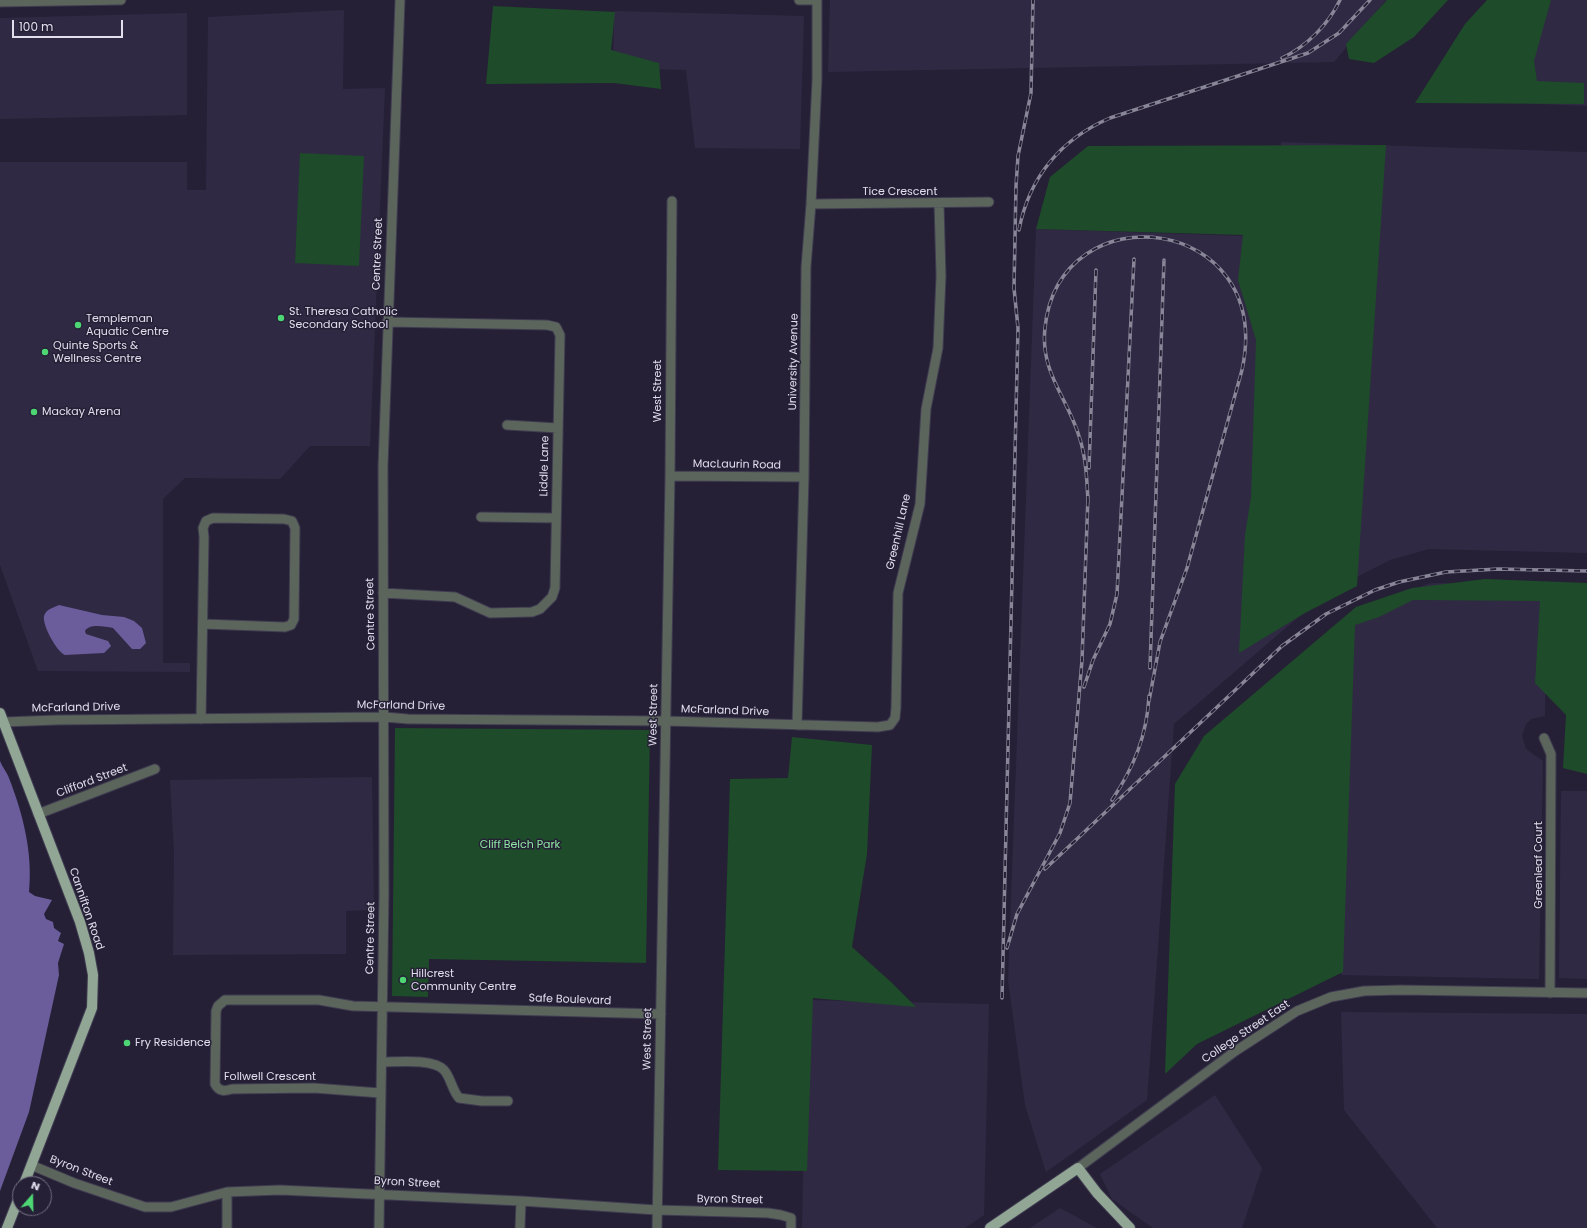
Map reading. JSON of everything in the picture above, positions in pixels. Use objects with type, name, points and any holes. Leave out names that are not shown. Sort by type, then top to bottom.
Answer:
[{"type":"main road","name":"Cannifton Road","points":[[2,717],[80,922],[89,953],[93,976],[92,1008],[27,1176]]},
{"type":"main road","name":"College Street East","points":[[990,1228],[1078,1168]]},
{"type":"main road","points":[[1078,1168],[1097,1192],[1130,1228]]},
{"type":"main road","points":[[7,1228],[12,1215]]},
{"type":"street","points":[[0,2],[121,0]]},
{"type":"street","name":"Centre Street","points":[[379,1228],[385,717],[383,466],[387,322],[400,0]]},
{"type":"street","points":[[799,0],[817,0]]},
{"type":"street","name":"University Avenue","points":[[797,725],[804,477],[806,267],[811,204],[817,80],[817,0]]},
{"type":"street","name":"West Street","points":[[657,1228],[670,476],[672,202]]},
{"type":"street","name":"Tice Crescent","points":[[811,204],[990,202]]},
{"type":"street","name":"Greenhill Lane","points":[[797,725],[878,727],[890,725],[894,718],[898,594],[920,504],[926,409],[938,348],[941,276],[938,203]]},
{"type":"street","name":"Liddle Lane","points":[[383,594],[455,597],[490,613],[532,612],[540,609],[552,597],[555,588],[560,335],[556,327],[548,325],[387,322]]},
{"type":"street","points":[[507,425],[558,428]]},
{"type":"street","name":"MacLaurin Road","points":[[670,476],[804,477]]},
{"type":"street","points":[[481,517],[556,518]]},
{"type":"street","points":[[201,719],[203,528],[206,521],[213,518],[284,519],[292,521],[295,528],[294,619],[291,625],[284,627],[203,624]]},
{"type":"street","name":"McFarland Drive","points":[[2,717],[201,719],[385,717],[408,719],[666,721],[797,725]]},
{"type":"street","name":"Greenleaf Court","points":[[1544,738],[1551,754],[1550,993]]},
{"type":"street","name":"Clifford Street","points":[[38,814],[155,769]]},
{"type":"street","name":"College Street East","points":[[1078,1168],[1234,1052],[1297,1012],[1331,997],[1364,991],[1400,990],[1587,993]]},
{"type":"street","name":"Follwell Crescent","points":[[380,1093],[314,1088],[220,1090],[215,1084],[216,1016],[218,1006],[225,1000],[319,1000],[344,1005],[382,1006]]},
{"type":"street","name":"Safe Boulevard","points":[[382,1006],[661,1014]]},
{"type":"street","points":[[382,1062],[429,1063],[444,1071],[459,1098],[482,1101],[508,1101]]},
{"type":"street","name":"Byron Street","points":[[31,1165],[74,1183],[145,1207],[171,1207],[227,1192],[280,1190],[521,1201],[658,1210],[768,1213],[791,1218],[791,1228]]},
{"type":"street","points":[[227,1192],[227,1228]]},
{"type":"street","points":[[520,1228],[521,1201]]},
{"type":"shaded area","points":[[830,0],[1386,0],[1334,62],[828,72]]},
{"type":"shaded area","points":[[1526,0],[1587,0],[1587,106],[1429,99]]},
{"type":"shaded area","points":[[344,10],[343,89],[385,88],[370,446],[310,446],[280,479],[185,478],[163,499],[163,663],[190,663],[190,672],[38,671],[0,565],[0,162],[187,162],[187,190],[206,190],[208,17]]},
{"type":"shaded area","points":[[614,11],[804,16],[800,149],[695,148],[686,70],[613,68]]},
{"type":"shaded area","points":[[187,13],[187,115],[0,119],[0,18]]},
{"type":"shaded area","points":[[1281,142],[1587,152],[1587,553],[1429,549],[1390,560],[1353,579],[1316,602],[1174,724],[1147,1100],[1046,1172],[1025,1105],[1008,980],[1036,229],[1276,237]]},
{"type":"shaded area","points":[[1431,583],[1546,584],[1545,716],[1531,719],[1526,724],[1522,736],[1526,749],[1543,761],[1539,979],[1341,975],[1346,627],[1400,594]]},
{"type":"shaded area","points":[[59,605],[102,615],[124,617],[134,621],[142,628],[146,643],[140,649],[132,649],[113,628],[94,626],[85,631],[86,634],[108,641],[111,646],[104,653],[65,655],[54,644],[44,620],[46,612]]},
{"type":"shaded area","points":[[0,761],[8,776],[23,820],[30,863],[29,892],[35,896],[52,900],[44,914],[46,919],[53,922],[54,928],[61,933],[58,941],[64,944],[58,963],[59,975],[29,1112],[0,1191]]},
{"type":"shaded area","points":[[372,777],[374,910],[346,911],[346,954],[173,955],[174,851],[170,780]]},
{"type":"shaded area","points":[[1561,791],[1587,791],[1587,979],[1559,978]]},
{"type":"shaded area","points":[[807,1000],[989,1004],[984,1215],[965,1228],[802,1228]]},
{"type":"shaded area","points":[[1341,1012],[1587,1014],[1587,1228],[1437,1228],[1344,1110]]},
{"type":"shaded area","points":[[1215,1095],[1262,1168],[1242,1228],[1153,1228],[1112,1199],[1100,1174]]},
{"type":"shaded area","points":[[1060,1208],[1097,1228],[1030,1228]]},
{"type":"green space","points":[[1387,0],[1448,0],[1414,37],[1374,63],[1349,59],[1346,44]]},
{"type":"green space","points":[[1487,0],[1551,0],[1534,61],[1537,81],[1584,83],[1584,104],[1415,103],[1465,24]]},
{"type":"green space","points":[[493,6],[615,12],[611,50],[659,63],[661,89],[614,83],[486,84]]},
{"type":"green space","points":[[1386,145],[1357,586],[1305,613],[1239,653],[1245,535],[1251,497],[1256,340],[1238,280],[1243,235],[1036,229],[1050,177],[1088,146]]},
{"type":"green space","points":[[300,153],[364,156],[359,266],[295,263]]},
{"type":"green space","points":[[1485,579],[1587,583],[1587,774],[1563,768],[1566,715],[1535,683],[1540,601],[1413,600],[1379,617],[1355,625],[1343,972],[1197,1044],[1165,1074],[1175,784],[1204,736],[1356,607],[1412,588]]},
{"type":"green space","name":"Cliff Belch Park","points":[[395,728],[650,730],[646,963],[429,959],[428,997],[392,996]]},
{"type":"green space","points":[[792,737],[872,745],[867,854],[852,947],[916,1007],[813,998],[807,1171],[718,1170],[730,779],[788,778]]},
{"type":"railway","points":[[1002,998],[1018,328],[1014,288],[1016,186],[1018,156],[1031,93],[1033,0]]},
{"type":"railway","points":[[1282,58],[1300,47],[1316,34],[1329,18],[1340,0]]},
{"type":"railway","points":[[1019,230],[1024,211],[1039,177],[1062,149],[1092,127],[1110,118],[1308,53],[1339,33],[1370,0]]},
{"type":"railway","points":[[1088,502],[1086,469],[1083,452],[1074,422],[1050,371],[1045,344],[1045,328],[1059,283],[1086,254],[1122,239],[1162,238],[1198,252],[1228,278],[1244,318],[1242,370],[1187,568],[1160,642],[1149,701]]},
{"type":"railway","points":[[1084,687],[1093,660],[1110,624],[1117,594],[1134,259]]},
{"type":"railway","points":[[1150,668],[1164,260]]},
{"type":"railway","points":[[1089,468],[1096,270]]},
{"type":"railway","points":[[1007,948],[1017,914],[1060,833],[1070,803],[1082,660],[1088,496]]},
{"type":"railway","points":[[1045,869],[1282,646],[1326,614],[1375,590],[1399,582],[1446,572],[1498,569],[1587,571]]},
{"type":"railway","points":[[1112,800],[1127,775],[1138,750],[1148,710],[1149,696]]},
{"type":"place","name":"St. Theresa Catholic Secondary School","points":[[281,318]]},
{"type":"place","name":"Templeman Aquatic Centre","points":[[78,325]]},
{"type":"place","name":"Quinte Sports & Wellness Centre","points":[[45,352]]},
{"type":"place","name":"Mackay Arena","points":[[34,412]]},
{"type":"place","name":"Hillcrest Community Centre","points":[[403,980]]},
{"type":"place","name":"Fry Residence","points":[[127,1043]]}]
